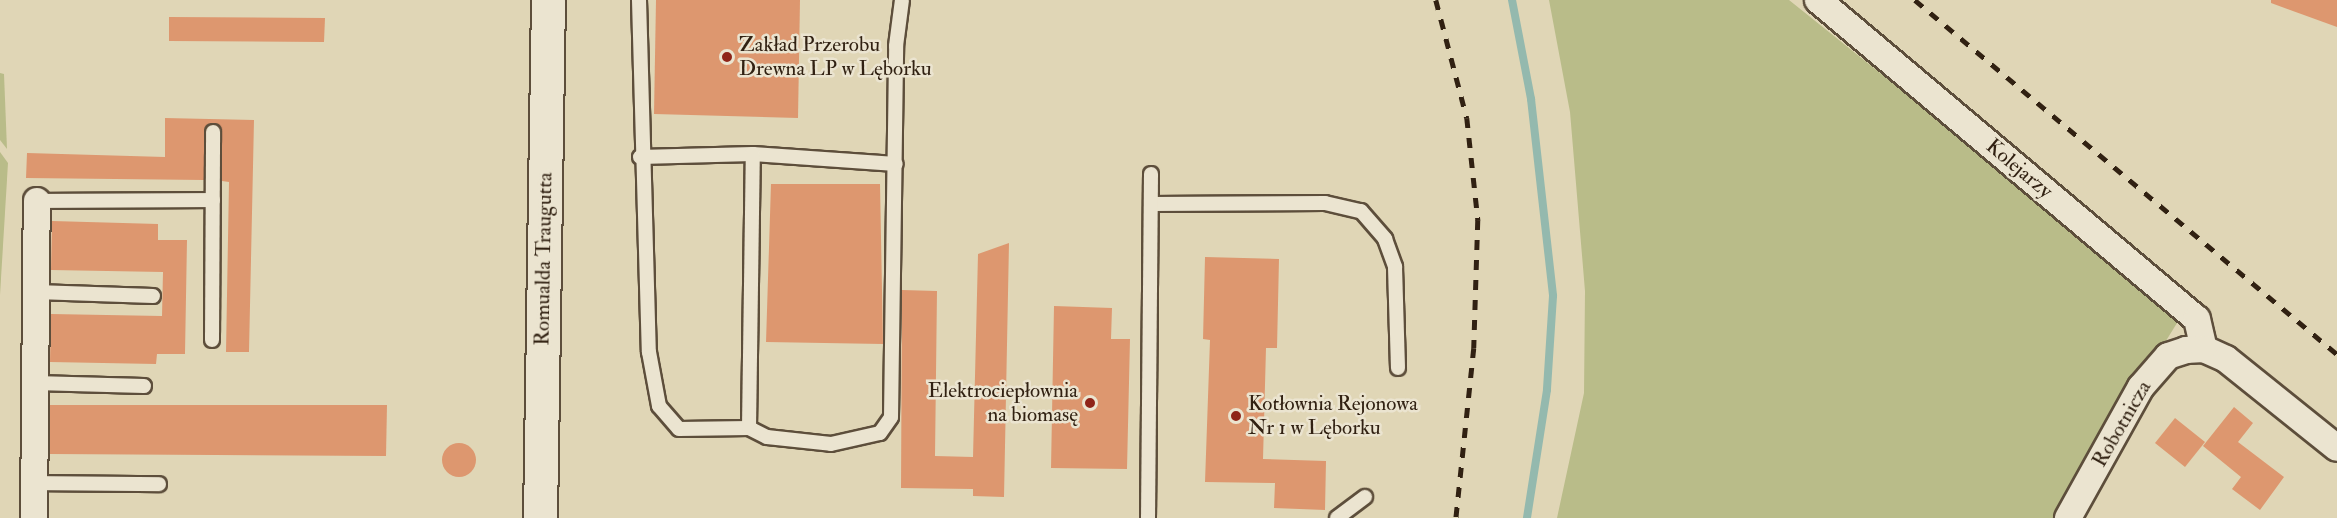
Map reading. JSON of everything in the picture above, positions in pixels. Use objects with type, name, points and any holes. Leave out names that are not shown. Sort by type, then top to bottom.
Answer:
[{"type":"street","name":"Romualda Traugutta","points":[[540,518],[548,0]]},
{"type":"street","name":"Kolejarzy","points":[[1818,0],[2197,319],[2215,354]]},
{"type":"street","points":[[34,518],[37,201]]},
{"type":"street","points":[[2215,354],[2337,448]]},
{"type":"street","name":"Robotnicza","points":[[2068,518],[2155,368],[2168,356],[2215,354]]},
{"type":"lane","points":[[639,0],[640,157],[649,352],[659,406],[679,429],[749,428],[767,437],[831,444],[880,433],[891,417],[896,46],[903,0]]},
{"type":"lane","points":[[212,340],[213,132]]},
{"type":"lane","points":[[640,157],[753,154],[896,164]]},
{"type":"lane","points":[[749,428],[753,154]]},
{"type":"lane","points":[[1148,518],[1151,174]]},
{"type":"lane","points":[[37,201],[213,200]]},
{"type":"lane","points":[[1152,204],[1325,203],[1361,211],[1385,239],[1395,267],[1398,368]]},
{"type":"lane","points":[[36,292],[153,296]]},
{"type":"lane","points":[[35,382],[144,386]]},
{"type":"lane","points":[[33,483],[159,484]]},
{"type":"lane","points":[[1337,518],[1365,497]]},
{"type":"green space","points":[[1549,0],[1789,0],[2182,315],[2056,518],[1557,518],[1584,393],[1585,291],[1570,112]]},
{"type":"green space","points":[[0,73],[4,74],[7,149],[0,140]]},
{"type":"green space","points":[[0,152],[8,163],[0,295]]},
{"type":"building","name":"Zakład Przerobu Drewna LP w Lęborku","points":[[656,0],[800,0],[798,118],[654,114]]},
{"type":"building","points":[[2271,0],[2337,0],[2337,27],[2271,3]]},
{"type":"building","points":[[169,17],[325,18],[324,42],[169,41]]},
{"type":"building","points":[[165,118],[254,120],[249,352],[226,352],[229,182],[222,181],[218,125],[209,124],[204,131],[204,180],[26,178],[27,153],[165,157]]},
{"type":"building","points":[[771,184],[880,184],[883,344],[766,342]]},
{"type":"building","points":[[52,221],[158,224],[158,240],[187,240],[185,354],[157,354],[156,364],[50,362],[51,314],[162,316],[163,272],[51,270]]},
{"type":"building","points":[[1009,243],[1004,497],[973,496],[973,489],[901,488],[902,290],[937,291],[935,456],[973,457],[978,254]]},
{"type":"building","name":"Kotłownia Rejonowa Nr 1 w Lęborku","points":[[1205,257],[1279,259],[1277,348],[1266,348],[1263,459],[1326,461],[1325,510],[1274,508],[1275,483],[1205,482],[1210,340],[1203,339]]},
{"type":"building","name":"Elektrociepłownia na biomasę","points":[[1054,306],[1112,308],[1111,339],[1130,339],[1127,469],[1051,468]]},
{"type":"building","points":[[50,405],[387,405],[386,456],[50,454]]},
{"type":"building","points":[[2234,407],[2253,423],[2238,442],[2284,477],[2260,510],[2232,489],[2241,477],[2203,446]]},
{"type":"building","points":[[2175,418],[2205,442],[2185,467],[2155,443]]},
{"type":"building","points":[[459,443],[471,448],[476,460],[471,472],[459,477],[447,472],[442,460],[447,448]]},
{"type":"waterway","points":[[1512,0],[1531,99],[1553,296],[1547,390],[1527,518]]},
{"type":"railway","points":[[1436,0],[1467,118],[1478,220],[1474,348],[1456,518]]},
{"type":"railway","points":[[1915,0],[2337,354]]},
{"type":"place","name":"Zakład Przerobu Drewna LP w Lęborku","points":[[727,57]]},
{"type":"place","name":"Elektrociepłownia na biomasę","points":[[1090,403]]},
{"type":"place","name":"Kotłownia Rejonowa Nr 1 w Lęborku","points":[[1236,416]]}]
